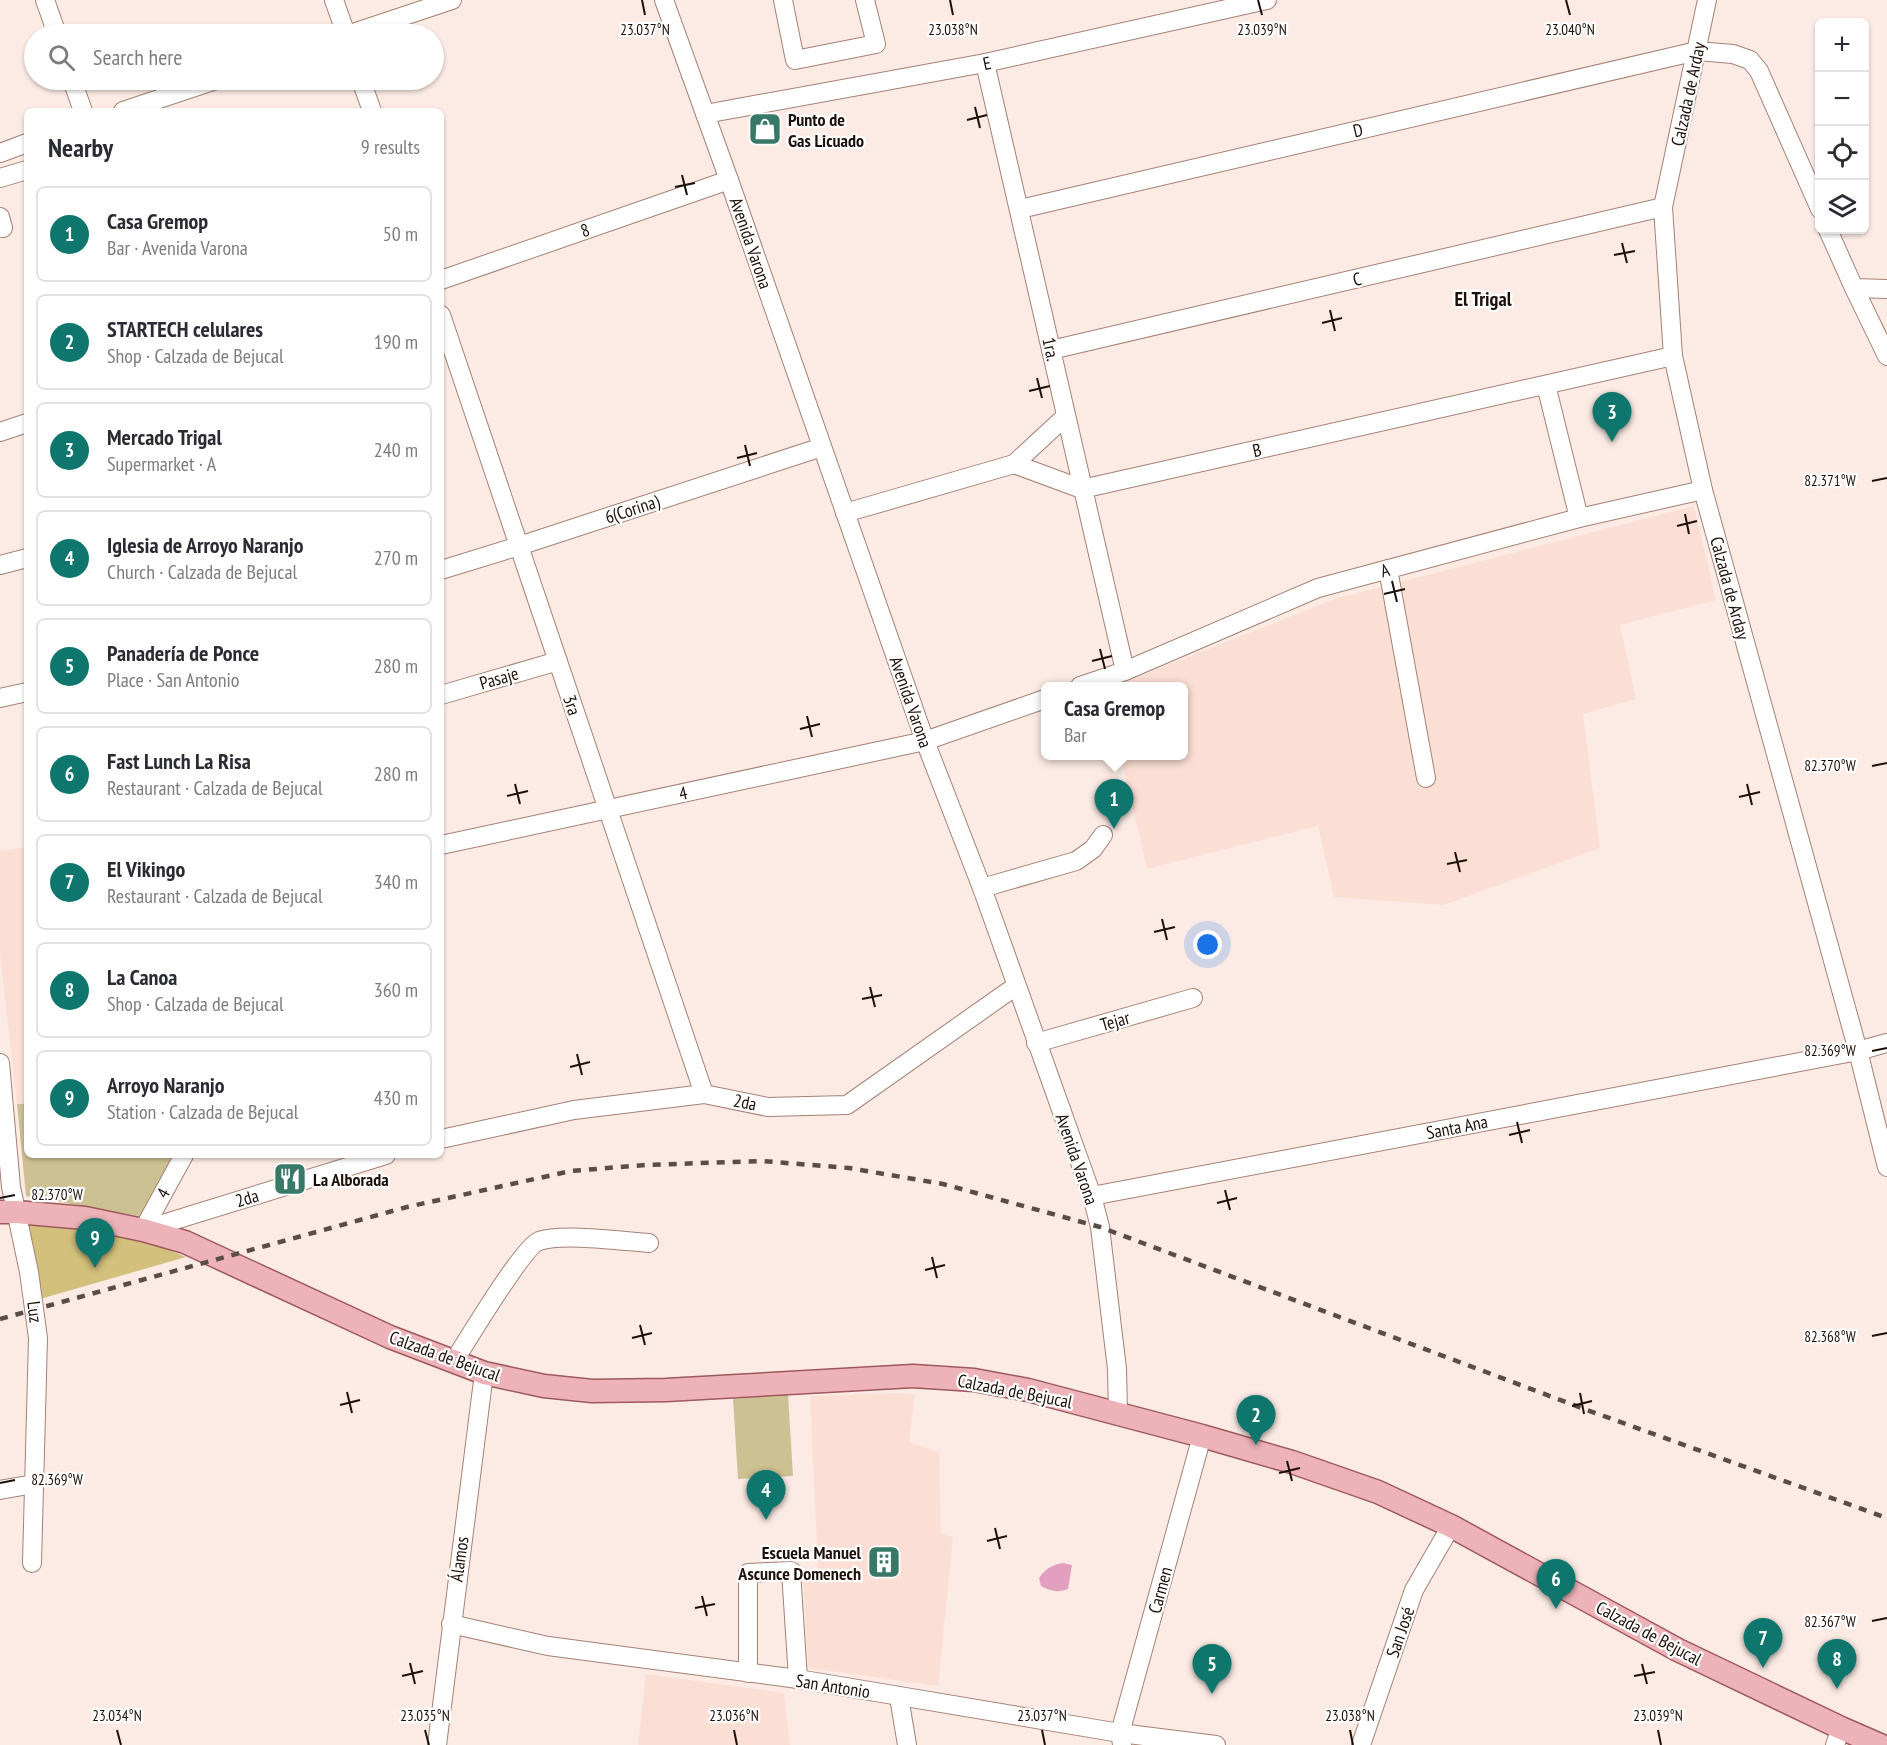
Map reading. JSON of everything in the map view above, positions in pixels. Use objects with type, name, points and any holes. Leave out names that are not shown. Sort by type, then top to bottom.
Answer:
[{"type":"main road","name":"Calzada de Bejucal","points":[[8,1212],[85,1218],[143,1230],[185,1242],[390,1337],[484,1373],[544,1386],[592,1390],[666,1390],[913,1376],[974,1380],[1028,1390],[1118,1412],[1292,1462],[1378,1492],[1451,1526],[1838,1737],[1880,1745]]},
{"type":"street","points":[[45,0],[53,24]]},
{"type":"street","points":[[334,0],[344,24]]},
{"type":"street","points":[[379,24],[452,0]]},
{"type":"street","name":"Avenida Varona","points":[[663,0],[729,180],[925,741],[982,888],[1092,1196],[1100,1227],[1117,1369],[1118,1412]]},
{"type":"street","points":[[783,0],[795,60],[876,44],[866,0]]},
{"type":"street","name":"E","points":[[705,114],[985,63],[1267,0]]},
{"type":"street","name":"Calzada de Arday","points":[[1707,0],[1663,207],[1673,356],[1703,490],[1858,1051],[1887,1167]]},
{"type":"street","name":"D","points":[[1020,209],[1697,51],[1733,54],[1750,60],[1759,71],[1815,198]]},
{"type":"street","name":"1ra.","points":[[985,63],[1125,671]]},
{"type":"street","points":[[76,90],[82,108]]},
{"type":"street","points":[[132,108],[186,90]]},
{"type":"street","points":[[365,90],[371,108]]},
{"type":"street","points":[[0,153],[24,144]]},
{"type":"street","points":[[0,178],[24,171]]},
{"type":"street","name":"8","points":[[444,279],[729,180]]},
{"type":"street","name":"C","points":[[1051,350],[1663,207]]},
{"type":"street","points":[[1830,234],[1887,356]]},
{"type":"street","points":[[1854,288],[1887,290]]},
{"type":"street","name":"3ra","points":[[444,324],[704,1094]]},
{"type":"street","name":"B","points":[[1082,489],[1673,356]]},
{"type":"street","points":[[1546,385],[1579,518]]},
{"type":"street","points":[[845,513],[1014,464],[1065,416]]},
{"type":"street","points":[[0,432],[24,424]]},
{"type":"street","name":"6(Corina)","points":[[444,569],[822,447]]},
{"type":"street","points":[[1014,464],[1082,489]]},
{"type":"street","name":"A","points":[[1094,682],[1125,671],[1317,588],[1579,518],[1703,490]]},
{"type":"street","points":[[0,565],[24,559]]},
{"type":"street","points":[[1388,569],[1426,778]]},
{"type":"street","name":"Pasaje","points":[[444,694],[558,660]]},
{"type":"street","points":[[0,698],[24,693]]},
{"type":"street","points":[[925,741],[1041,700]]},
{"type":"street","name":"4","points":[[444,844],[925,741]]},
{"type":"street","points":[[982,888],[1076,861],[1093,849],[1103,835]]},
{"type":"street","name":"2da","points":[[444,1137],[574,1110],[704,1094],[768,1107],[847,1105],[1016,986]]},
{"type":"street","name":"Tejar","points":[[1036,1044],[1193,998]]},
{"type":"street","name":"Santa Ana","points":[[1092,1196],[1858,1051],[1887,1043]]},
{"type":"street","name":"Luz","points":[[0,1063],[11,1187],[8,1212],[29,1272],[38,1338],[32,1563]]},
{"type":"street","name":"4","points":[[143,1230],[182,1158]]},
{"type":"street","name":"2da","points":[[143,1230],[376,1158]]},
{"type":"street","points":[[454,1361],[498,1292],[536,1242],[553,1237],[649,1243]]},
{"type":"street","name":"Álamos","points":[[437,1745],[484,1373]]},
{"type":"street","name":"Carmen","points":[[1121,1739],[1202,1436]]},
{"type":"street","points":[[0,1490],[34,1484]]},
{"type":"street","name":"San José","points":[[1361,1745],[1414,1590],[1451,1526]]},
{"type":"street","points":[[748,1673],[748,1573],[791,1571],[798,1679]]},
{"type":"street","name":"San Antonio","points":[[451,1624],[548,1646],[798,1679],[1121,1739],[1216,1745]]},
{"type":"street","points":[[899,1697],[907,1745]]},
{"type":"shaded area","points":[[1694,506],[1716,600],[1620,625],[1636,699],[1583,714],[1600,848],[1444,905],[1334,897],[1318,826],[1147,869],[1122,760],[1188,760],[1188,682],[1125,682],[1334,599]]},
{"type":"shaded area","points":[[24,847],[24,1104],[17,1104],[0,954],[0,851]]},
{"type":"shaded area","points":[[17,1104],[24,1104],[24,1158],[174,1158],[144,1217],[26,1196]]},
{"type":"shaded area","points":[[26,1215],[139,1238],[186,1257],[40,1299]]},
{"type":"shaded area","points":[[898,1393],[915,1395],[909,1442],[939,1452],[941,1533],[953,1537],[938,1686],[808,1668],[803,1576],[818,1572],[810,1396]]},
{"type":"shaded area","points":[[788,1394],[793,1476],[738,1479],[733,1399]]},
{"type":"shaded area","points":[[1063,1563],[1072,1565],[1068,1589],[1054,1591],[1041,1586],[1039,1578],[1044,1572],[1052,1566]]},
{"type":"shaded area","points":[[646,1674],[784,1693],[790,1745],[638,1745]]},
{"type":"railway","points":[[0,1319],[407,1207],[571,1171],[645,1165],[762,1161],[849,1168],[943,1184],[1100,1227],[1587,1410],[1887,1518]]},
{"type":"place","name":"Punto de Gas Licuado","points":[[765,129]]},
{"type":"place","name":"Mercado Trigal","points":[[1612,442]]},
{"type":"place","name":"Casa Gremop","points":[[1114,829]]},
{"type":"place","name":"La Alborada","points":[[290,1179]]},
{"type":"place","name":"Arroyo Naranjo","points":[[95,1268]]},
{"type":"place","name":"STARTECH celulares","points":[[1256,1445]]},
{"type":"place","name":"Iglesia de Arroyo Naranjo","points":[[766,1520]]},
{"type":"place","name":"Escuela Manuel Ascunce Domenech","points":[[884,1562]]},
{"type":"place","name":"Fast Lunch La Risa","points":[[1556,1609]]},
{"type":"place","name":"El Vikingo","points":[[1763,1668]]},
{"type":"place","name":"La Canoa","points":[[1837,1689]]},
{"type":"place","name":"Panadería de Ponce","points":[[1212,1694]]},
{"type":"district","name":"El Trigal","points":[[1483,299]]}]
